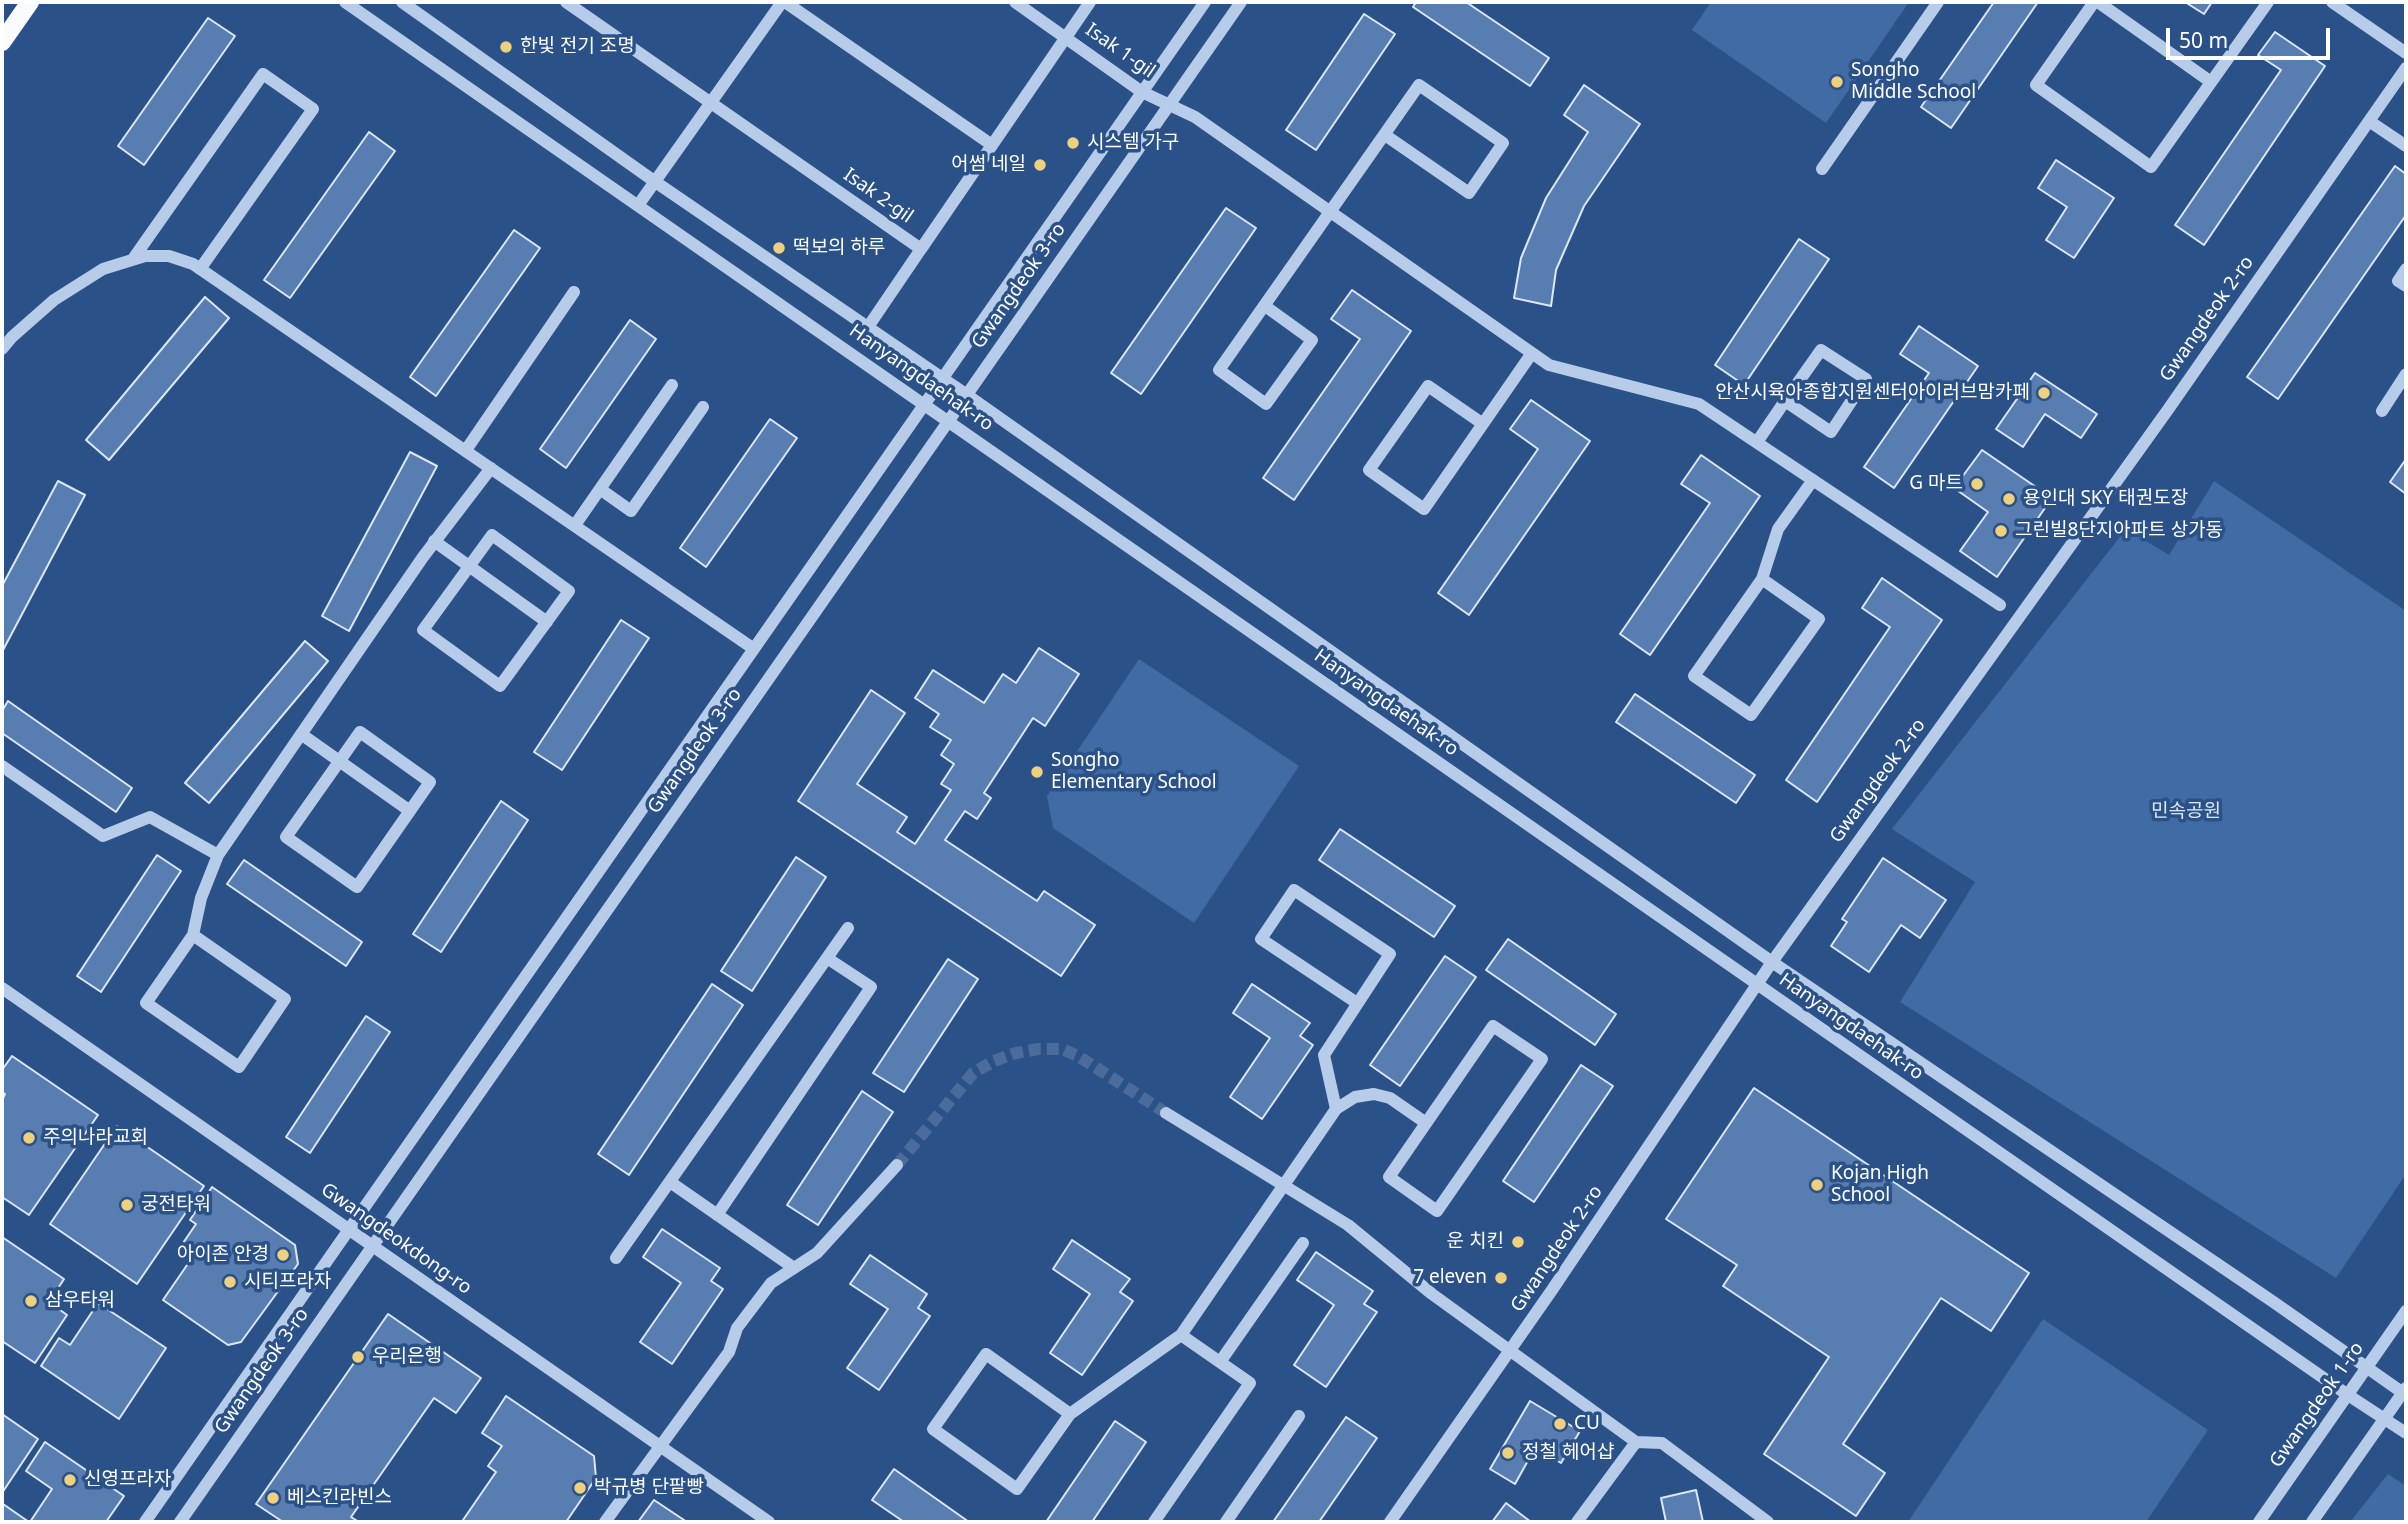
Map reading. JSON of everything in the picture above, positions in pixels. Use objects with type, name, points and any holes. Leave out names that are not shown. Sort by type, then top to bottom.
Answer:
[{"type":"main road","points":[[2,42],[30,2]]},
{"type":"street","name":"Hanyangdaehak-ro","points":[[345,2],[639,204],[2347,1395],[2406,1433]]},
{"type":"street","name":"Hanyangdaehak-ro","points":[[402,2],[654,181],[967,395],[1772,962],[2405,1392]]},
{"type":"street","name":"Isak 2-gil","points":[[566,2],[921,249],[1090,2]]},
{"type":"street","points":[[639,204],[783,2],[992,145]]},
{"type":"street","name":"Isak 1-gil","points":[[1015,2],[1142,92],[1195,117],[1549,365],[1699,404],[2000,605]]},
{"type":"street","name":"Gwangdeok 3-ro","points":[[145,1522],[1205,2]]},
{"type":"street","name":"Gwangdeok 3-ro","points":[[180,1522],[1241,2]]},
{"type":"street","points":[[1822,169],[1938,2]]},
{"type":"street","points":[[2211,82],[2096,2],[2036,85],[2151,167],[2268,2]]},
{"type":"street","points":[[2332,2],[2406,53]]},
{"type":"street","name":"Gwangdeok 2-ro","points":[[1390,1522],[1510,1352],[1772,962],[2175,400],[2406,68]]},
{"type":"street","points":[[133,259],[263,74],[313,109],[200,269]]},
{"type":"street","points":[[1265,306],[1312,340],[1266,404],[1219,370],[1419,85],[1503,143],[1469,193],[1385,135]]},
{"type":"street","points":[[2369,121],[2406,146]]},
{"type":"street","points":[[868,327],[921,249]]},
{"type":"street","points":[[2,349],[54,300],[103,269],[145,256],[169,256],[200,269],[754,649]]},
{"type":"street","points":[[2406,269],[2398,281],[2406,286]]},
{"type":"street","points":[[466,450],[574,292]]},
{"type":"street","points":[[1756,442],[1784,401],[1821,349],[1866,380],[1831,432],[1784,401]]},
{"type":"street","points":[[1483,424],[1428,386],[1369,470],[1424,509],[1532,354]]},
{"type":"street","points":[[2382,411],[2406,374]]},
{"type":"street","points":[[575,525],[672,386]]},
{"type":"street","points":[[600,489],[631,511],[703,407]]},
{"type":"street","points":[[193,935],[285,999],[239,1067],[146,1003],[193,935],[201,898],[218,855],[434,541],[491,468]]},
{"type":"street","points":[[1762,579],[1819,619],[1751,716],[1694,676],[1762,579],[1778,529],[1813,480]]},
{"type":"street","points":[[492,535],[569,591],[500,686],[423,630],[469,566],[492,535]]},
{"type":"street","points":[[434,541],[547,622]]},
{"type":"street","points":[[360,732],[430,782],[357,887],[286,837],[340,762],[360,732]]},
{"type":"street","points":[[301,734],[410,811]]},
{"type":"street","points":[[2,766],[103,836],[150,817],[218,855]]},
{"type":"street","points":[[1336,1109],[1324,1055],[1390,954],[1294,890],[1261,939],[1357,1003]]},
{"type":"street","points":[[616,1258],[848,928]]},
{"type":"street","points":[[717,1215],[871,987],[827,958]]},
{"type":"street","name":"Gwangdeokdong-ro","points":[[2,988],[769,1522]]},
{"type":"street","points":[[1493,1026],[1542,1059],[1437,1211],[1388,1177],[1426,1123],[1493,1026]]},
{"type":"street","points":[[1070,1414],[986,1354],[933,1429],[1017,1489],[1070,1414],[1181,1335],[1336,1109],[1355,1097],[1374,1094],[1390,1098],[1426,1123]]},
{"type":"street","points":[[1166,1113],[1348,1225],[1432,1294],[1636,1442],[1662,1443],[1768,1522]]},
{"type":"street","points":[[605,1522],[729,1352],[737,1328],[771,1283],[817,1252],[897,1165]]},
{"type":"street","points":[[670,1182],[794,1268]]},
{"type":"street","points":[[1220,1362],[1303,1243]]},
{"type":"street","name":"Gwangdeok 1-ro","points":[[2259,1522],[2406,1311]]},
{"type":"street","points":[[1154,1522],[1250,1383],[1181,1335]]},
{"type":"street","points":[[2312,1522],[2405,1392]]},
{"type":"street","points":[[1226,1522],[1299,1416]]},
{"type":"street","points":[[1577,1522],[1636,1442]]},
{"type":"green space","points":[[1711,2],[1909,2],[1826,123],[1692,30]]},
{"type":"green space","name":"민속공원","points":[[2214,481],[2406,611],[2406,1174],[2336,1278],[1900,1002],[1975,882],[1892,829],[2126,529],[2169,555]]},
{"type":"green space","points":[[1139,659],[1299,766],[1194,923],[1053,828],[1047,796]]},
{"type":"green space","points":[[2043,1319],[2208,1430],[2146,1522],[1908,1522]]},
{"type":"green space","points":[[2388,1474],[2406,1486],[2406,1522],[2350,1522]]},
{"type":"building","points":[[1416,2],[1466,2],[1549,58],[1530,86],[1413,7]]},
{"type":"building","points":[[1994,2],[2038,2],[1951,128],[1921,107]]},
{"type":"building","points":[[2185,2],[2212,2],[2204,14]]},
{"type":"building","points":[[1364,14],[1395,34],[1316,150],[1286,130]]},
{"type":"building","points":[[208,18],[235,36],[144,165],[118,146]]},
{"type":"building","points":[[2275,32],[2325,66],[2204,245],[2175,225],[2281,70],[2258,55]]},
{"type":"building","points":[[1584,85],[1640,124],[1584,206],[1556,270],[1551,306],[1514,298],[1521,258],[1546,198],[1588,132],[1564,115]]},
{"type":"building","points":[[369,132],[395,151],[290,298],[264,280]]},
{"type":"building","points":[[2056,160],[2114,198],[2074,258],[2046,240],[2067,207],[2038,188]]},
{"type":"building","points":[[2395,166],[2406,174],[2406,215],[2278,399],[2247,377]]},
{"type":"building","points":[[1226,208],[1256,228],[1141,394],[1111,373]]},
{"type":"building","points":[[514,230],[540,248],[436,396],[410,377]]},
{"type":"building","points":[[1799,239],[1829,259],[1744,385],[1715,365]]},
{"type":"building","points":[[1352,290],[1411,331],[1294,500],[1263,478],[1360,339],[1331,319]]},
{"type":"building","points":[[205,297],[229,318],[109,460],[86,440]]},
{"type":"building","points":[[630,320],[656,339],[566,468],[540,449]]},
{"type":"building","points":[[1919,326],[1978,366],[1894,488],[1864,467],[1929,373],[1900,354]]},
{"type":"building","name":"안산시육아종합지원센터아이러브맘카페","points":[[2035,373],[2097,414],[2081,438],[2045,414],[2023,447],[1996,429]]},
{"type":"building","points":[[1531,400],[1590,441],[1469,615],[1438,593],[1538,449],[1510,429]]},
{"type":"building","points":[[770,419],[797,438],[706,567],[680,548]]},
{"type":"building","name":"그린빌8단지아파트 상가동","points":[[1982,450],[2052,498],[1997,577],[1960,551],[1988,512],[1954,488]]},
{"type":"building","points":[[410,452],[437,466],[349,631],[322,616]]},
{"type":"building","points":[[1701,455],[1760,496],[1650,655],[1620,634],[1710,503],[1681,484]]},
{"type":"building","points":[[2406,459],[2406,494],[2390,482]]},
{"type":"building","points":[[58,481],[85,495],[2,652],[2,586]]},
{"type":"building","points":[[1882,578],[1942,620],[1817,802],[1786,780],[1890,627],[1862,608]]},
{"type":"building","points":[[621,620],[649,638],[562,770],[534,752]]},
{"type":"building","points":[[305,641],[328,661],[209,803],[185,783]]},
{"type":"building","name":"Songho Elementary School","points":[[1039,648],[1079,674],[1045,726],[1033,718],[984,793],[991,798],[977,819],[965,811],[945,840],[1037,901],[1044,891],[1095,925],[1061,976],[798,801],[871,690],[905,713],[857,784],[907,817],[897,832],[915,844],[951,790],[941,784],[954,764],[941,755],[951,740],[930,727],[939,714],[915,698],[933,670],[984,703],[1003,674],[1016,683]]},
{"type":"building","points":[[1635,694],[1755,775],[1736,803],[1616,722]]},
{"type":"building","points":[[8,701],[132,788],[116,812],[2,733],[2,711]]},
{"type":"building","points":[[501,801],[528,820],[441,952],[413,934]]},
{"type":"building","points":[[1340,829],[1455,906],[1434,937],[1319,860]]},
{"type":"building","points":[[157,855],[181,871],[101,992],[77,976]]},
{"type":"building","points":[[796,857],[826,877],[752,991],[721,971]]},
{"type":"building","points":[[1883,858],[1946,900],[1920,938],[1901,925],[1869,972],[1831,946],[1847,922],[1842,919]]},
{"type":"building","points":[[244,860],[362,942],[346,966],[227,884]]},
{"type":"building","points":[[1508,939],[1616,1014],[1595,1045],[1486,970]]},
{"type":"building","points":[[1445,956],[1476,977],[1400,1086],[1370,1065]]},
{"type":"building","points":[[948,959],[978,979],[904,1092],[873,1073]]},
{"type":"building","points":[[712,984],[743,1005],[629,1175],[598,1154]]},
{"type":"building","points":[[1252,984],[1310,1023],[1300,1036],[1313,1045],[1262,1119],[1230,1097],[1270,1038],[1233,1013]]},
{"type":"building","points":[[366,1016],[390,1032],[310,1153],[286,1137]]},
{"type":"building","points":[[12,1056],[98,1115],[29,1215],[2,1197],[2,1100],[5,1094],[2,1092],[2,1070]]},
{"type":"building","points":[[1581,1065],[1613,1086],[1534,1202],[1503,1181]]},
{"type":"building","name":"Kojan High School","points":[[1754,1088],[2029,1273],[1991,1331],[1941,1298],[1843,1444],[1885,1473],[1856,1516],[1764,1454],[1829,1357],[1723,1286],[1737,1265],[1666,1219]]},
{"type":"building","points":[[862,1091],[893,1112],[818,1225],[787,1205]]},
{"type":"building","name":"궁전타워","points":[[117,1126],[204,1186],[137,1284],[50,1224]]},
{"type":"building","name":"시티프라자","points":[[212,1187],[295,1245],[298,1264],[241,1342],[228,1345],[163,1300],[196,1252],[183,1243],[196,1224],[190,1220]]},
{"type":"building","points":[[662,1229],[720,1268],[711,1281],[723,1289],[672,1364],[640,1342],[681,1283],[643,1257]]},
{"type":"building","name":"삼우타워","points":[[2,1237],[64,1279],[57,1290],[64,1295],[56,1307],[67,1315],[35,1363],[2,1341]]},
{"type":"building","points":[[1072,1240],[1130,1279],[1120,1292],[1133,1301],[1082,1375],[1050,1353],[1090,1294],[1053,1269]]},
{"type":"building","points":[[1316,1252],[1373,1291],[1364,1304],[1377,1312],[1326,1387],[1294,1365],[1334,1305],[1297,1280]]},
{"type":"building","points":[[870,1255],[927,1294],[918,1308],[930,1316],[879,1390],[847,1368],[888,1309],[850,1284]]},
{"type":"building","points":[[98,1303],[166,1348],[119,1419],[41,1366],[59,1338],[70,1345]]},
{"type":"building","points":[[388,1314],[481,1378],[456,1413],[434,1398],[351,1517],[359,1522],[283,1522],[256,1504]]},
{"type":"building","points":[[506,1396],[594,1456],[596,1478],[566,1522],[463,1520],[496,1472],[488,1466],[502,1446],[482,1433]]},
{"type":"building","points":[[1530,1401],[1580,1431],[1561,1463],[1535,1448],[1515,1484],[1490,1469]]},
{"type":"building","points":[[2,1414],[38,1439],[2,1493]]},
{"type":"building","points":[[1346,1417],[1377,1438],[1319,1522],[1273,1522]]},
{"type":"building","points":[[1115,1421],[1146,1442],[1092,1522],[1046,1522]]},
{"type":"building","name":"신영프라자","points":[[45,1442],[124,1496],[106,1522],[30,1522],[52,1489],[26,1471]]},
{"type":"building","points":[[894,1469],[969,1522],[904,1522],[872,1500]]},
{"type":"building","points":[[1696,1490],[1703,1522],[1666,1522],[1661,1498]]},
{"type":"building","points":[[654,1500],[687,1522],[638,1522]]},
{"type":"building","points":[[1506,1503],[1531,1522],[1492,1522]]},
{"type":"building","points":[[3,1504],[29,1522],[2,1522]]},
{"type":"tunnel","points":[[897,1165],[973,1073],[1016,1053],[1062,1049],[1078,1056],[1166,1113]]},
{"type":"place","name":"한빛 전기 조명","points":[[506,47]]},
{"type":"place","name":"Songho Middle School","points":[[1837,82]]},
{"type":"place","name":"시스템 가구","points":[[1073,143]]},
{"type":"place","name":"어썸 네일","points":[[1040,165]]},
{"type":"place","name":"떡보의 하루","points":[[779,248]]},
{"type":"place","name":"안산시육아종합지원센터아이러브맘카페","points":[[2044,393]]},
{"type":"place","name":"G 마트","points":[[1977,484]]},
{"type":"place","name":"용인대 SKY 태권도장","points":[[2009,499]]},
{"type":"place","name":"그린빌8단지아파트 상가동","points":[[2001,531]]},
{"type":"place","name":"Songho Elementary School","points":[[1037,772]]},
{"type":"place","name":"주의나라교회","points":[[29,1138]]},
{"type":"place","name":"Kojan High School","points":[[1817,1185]]},
{"type":"place","name":"궁전타워","points":[[127,1205]]},
{"type":"place","name":"운 치킨","points":[[1518,1242]]},
{"type":"place","name":"아이존 안경","points":[[283,1255]]},
{"type":"place","name":"7 eleven","points":[[1501,1278]]},
{"type":"place","name":"시티프라자","points":[[230,1282]]},
{"type":"place","name":"삼우타워","points":[[31,1301]]},
{"type":"place","name":"우리은행","points":[[358,1357]]},
{"type":"place","name":"CU","points":[[1560,1424]]},
{"type":"place","name":"정철 헤어샵","points":[[1508,1453]]},
{"type":"place","name":"신영프라자","points":[[70,1480]]},
{"type":"place","name":"박규병 단팥빵","points":[[580,1488]]},
{"type":"place","name":"베스킨라빈스","points":[[273,1498]]}]
